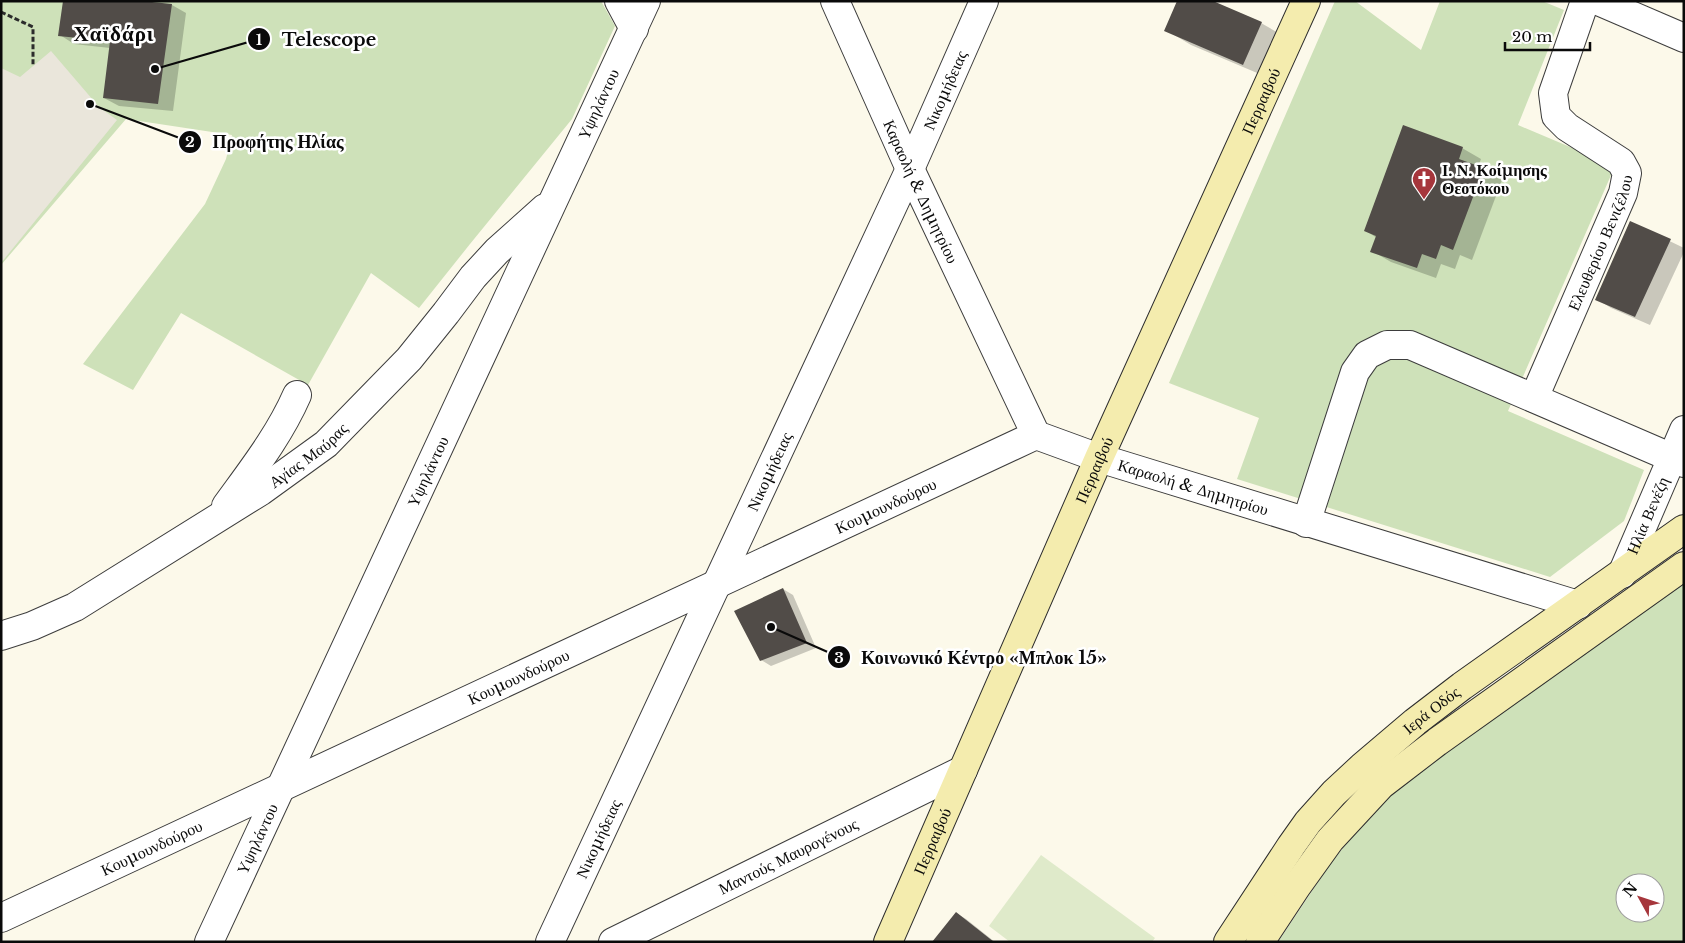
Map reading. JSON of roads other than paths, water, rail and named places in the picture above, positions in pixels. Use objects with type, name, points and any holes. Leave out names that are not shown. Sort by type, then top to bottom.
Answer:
[{"type":"main road","name":"Περραιβού","points":[[888,942],[1099,458],[1306,1]]},
{"type":"main road","name":"Ιερά Οδός","points":[[1228,942],[1308,822],[1334,793],[1415,722],[1462,686],[1684,529]]},
{"type":"main road","name":"Ιερά Οδός","points":[[1260,942],[1330,840],[1382,786],[1437,742],[1684,566]]},
{"type":"street","points":[[619,1],[634,29]]},
{"type":"street","name":"Υψηλάντου","points":[[209,942],[646,1]]},
{"type":"street","name":"Καραολή & Δημητρίου","points":[[835,1],[910,169],[1036,435],[1099,458],[1578,605]]},
{"type":"street","name":"Νικομήδειας","points":[[550,942],[910,169],[984,1]]},
{"type":"street","name":"Ελευθερίου Βενιζέλου","points":[[1534,398],[1623,193],[1626,173],[1621,162],[1568,127],[1556,116],[1553,93],[1585,1]]},
{"type":"street","points":[[1598,1],[1684,38]]},
{"type":"street","name":"Αγίας Μαύρας","points":[[1,636],[32,626],[76,607],[261,491],[326,444],[409,359],[473,277],[497,251],[554,200]]},
{"type":"street","points":[[1306,522],[1355,372],[1366,355],[1387,345],[1410,345],[1678,460]]},
{"type":"street","points":[[218,518],[273,441],[289,414],[297,395]]},
{"type":"street","name":"Ηλία Βενέζη","points":[[1622,574],[1678,460],[1684,430]]},
{"type":"street","name":"Κουμουνδούρου","points":[[1,918],[1036,435]]},
{"type":"street","name":"Μαντούς Μαυρογένους","points":[[613,942],[963,770]]},
{"type":"place","name":"Telescope","points":[[155,69]]},
{"type":"place","name":"Προφήτης Ηλίας","points":[[90,104]]},
{"type":"place","name":"Ι. Ν. Κοίμησης Θεοτόκου","points":[[1424,200]]},
{"type":"place","name":"Κοινωνικό Κέντρο «Μπλοκ 15»","points":[[771,627]]},
{"type":"district","name":"Χαϊδάρι","points":[[114,34]]}]
